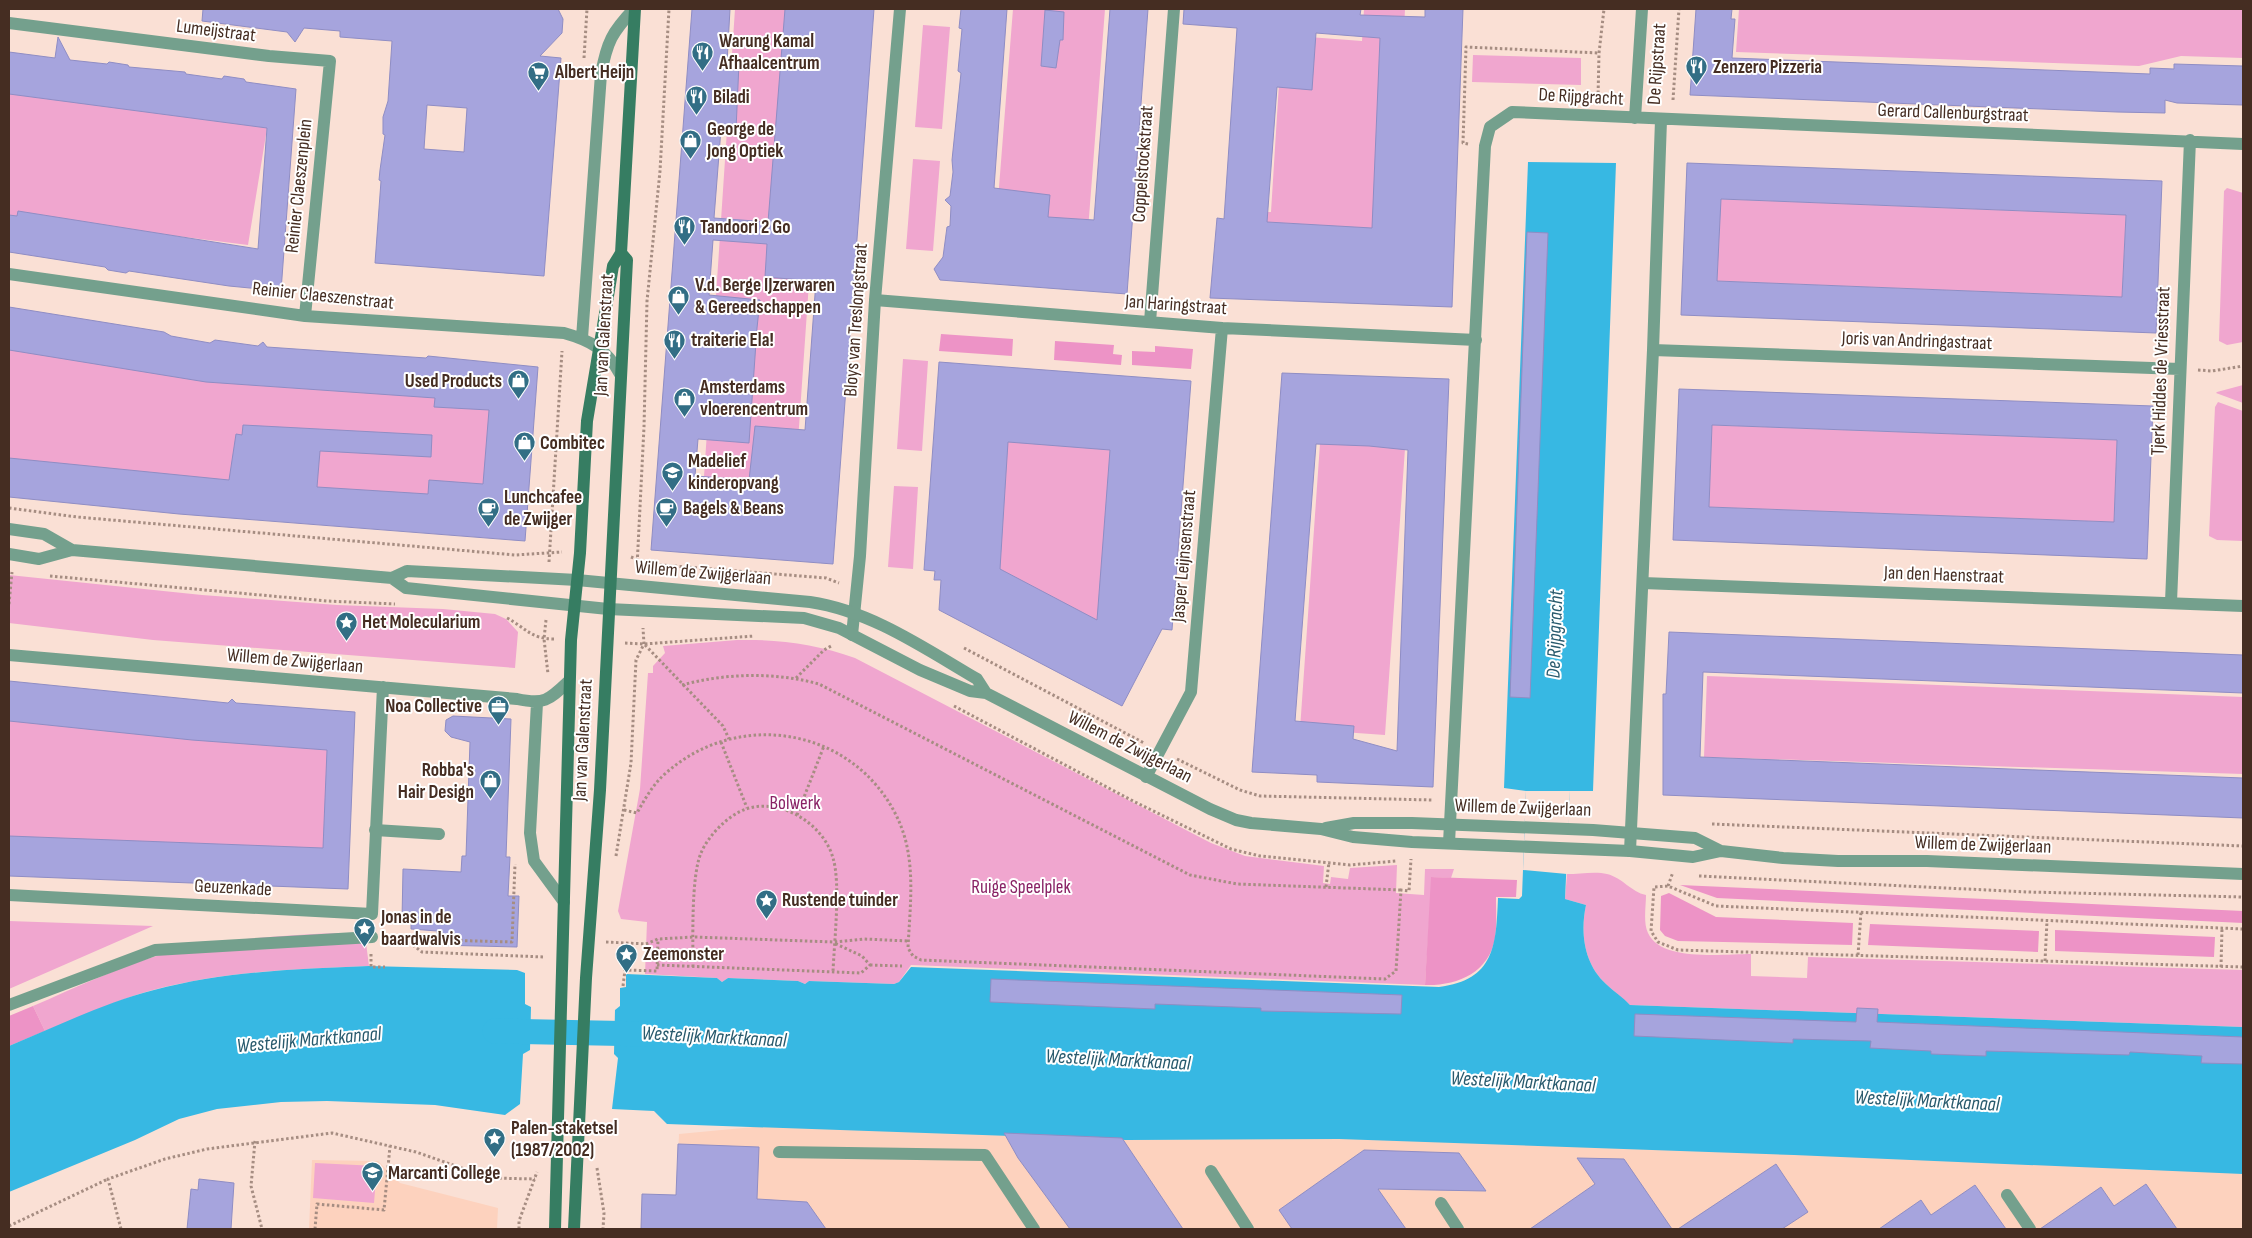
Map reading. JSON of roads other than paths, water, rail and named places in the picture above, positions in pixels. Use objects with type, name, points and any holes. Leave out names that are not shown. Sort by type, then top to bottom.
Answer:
[{"type":"main road","name":"Jan van Galenstraat","points":[[554,1229],[560,1094],[558,1052],[564,902],[569,681],[587,421],[613,266],[621,253],[635,9]]},
{"type":"main road","name":"Jan van Galenstraat","points":[[574,1229],[585,1009],[600,790],[627,260],[621,253]]},
{"type":"street","name":"Jan van Galenstraat","points":[[582,338],[601,74],[605,50],[615,29],[635,9]]},
{"type":"street","name":"Bloys van Treslongstraat","points":[[852,635],[857,589],[875,300],[900,9]]},
{"type":"street","name":"Coppelstockstraat","points":[[1150,322],[1174,9]]},
{"type":"street","name":"De Rijpstraat","points":[[1635,118],[1642,9]]},
{"type":"street","name":"Lumeijstraat","points":[[9,23],[269,56],[330,61]]},
{"type":"street","name":"Reinier Claeszenplein","points":[[305,316],[330,61]]},
{"type":"street","name":"De Rijpgracht","points":[[1449,844],[1485,146],[1490,127],[1512,112],[1598,115],[1666,121]]},
{"type":"street","name":"Gerard Callenburgstraat","points":[[1666,121],[2190,140],[2243,144]]},
{"type":"street","points":[[1630,851],[1653,350],[1666,121]]},
{"type":"street","name":"Tjerk Hiddes de Vriesstraat","points":[[2170,602],[2190,140]]},
{"type":"street","name":"Reinier Claeszenstraat","points":[[9,274],[305,316],[564,333],[582,338],[599,346],[614,362],[620,374]]},
{"type":"street","name":"Jan Haringstraat","points":[[875,300],[1222,328],[1476,340]]},
{"type":"street","name":"Jasper Leijnsenstraat","points":[[1146,777],[1192,692],[1222,328]]},
{"type":"street","name":"Joris van Andringastraat","points":[[1653,350],[2180,369]]},
{"type":"street","name":"Willem de Zwijgerlaan","points":[[9,529],[44,534],[72,550]]},
{"type":"street","name":"Willem de Zwijgerlaan","points":[[9,554],[39,559],[72,550],[392,578],[408,571],[577,580],[810,602],[854,612],[914,642],[977,679],[986,693]]},
{"type":"street","name":"Willem de Zwijgerlaan","points":[[392,578],[406,588],[608,610],[791,617],[827,623],[920,670],[970,691],[986,693],[1146,777],[1236,820],[1263,825],[1321,828],[1354,823],[1412,823],[1631,832],[1695,838],[1721,851]]},
{"type":"street","name":"Jan den Haenstraat","points":[[1642,583],[2243,606]]},
{"type":"street","name":"Willem de Zwijgerlaan","points":[[9,655],[517,698],[537,703]]},
{"type":"street","points":[[564,902],[534,861],[530,832],[537,703],[551,699],[569,681]]},
{"type":"street","name":"Geuzenkade","points":[[9,895],[372,914],[383,687]]},
{"type":"street","name":"Willem de Zwijgerlaan","points":[[1321,828],[1353,837],[1412,842],[1630,851],[1693,857],[1721,851],[1782,858],[1927,861],[2243,874]]},
{"type":"street","points":[[375,830],[440,834]]},
{"type":"street","points":[[9,1005],[155,950],[372,937]]},
{"type":"street","points":[[778,1152],[985,1155],[1034,1229]]},
{"type":"street","points":[[1211,1171],[1248,1229]]},
{"type":"street","points":[[2007,1195],[2030,1229]]},
{"type":"street","points":[[1441,1203],[1458,1229]]},
{"type":"water","points":[[1528,162],[1616,163],[1593,791],[1570,791],[1565,899],[1586,905],[1584,937],[1586,948],[1588,958],[1599,976],[1630,1005],[2243,1027],[2243,1174],[1794,1155],[1339,1139],[1126,1140],[667,1124],[654,1111],[612,1109],[618,1058],[614,1054],[615,1010],[620,1006],[620,988],[626,987],[626,974],[717,978],[722,982],[728,978],[798,981],[805,984],[809,981],[894,984],[899,982],[911,967],[1439,987],[1458,983],[1472,977],[1482,968],[1489,958],[1493,945],[1496,931],[1498,898],[1519,899],[1522,896],[1526,791],[1504,788]]},
{"type":"water","points":[[369,966],[517,970],[525,973],[525,1004],[531,1007],[530,1050],[523,1054],[520,1104],[505,1115],[435,1105],[327,1101],[281,1102],[217,1109],[179,1119],[135,1140],[9,1192],[9,1046],[117,1001],[181,984],[261,972]]},
{"type":"waterway","name":"Westelijk Marktkanaal","points":[[495,1031],[648,1034]]},
{"type":"place","name":"Warung Kamal Afhaalcentrum","points":[[703,71]]},
{"type":"place","name":"Zenzero Pizzeria","points":[[1697,86]]},
{"type":"place","name":"Albert Heijn","points":[[539,91]]},
{"type":"place","name":"Biladi","points":[[697,116]]},
{"type":"place","name":"George de Jong Optiek","points":[[691,159]]},
{"type":"place","name":"Tandoori 2 Go","points":[[684,246]]},
{"type":"place","name":"V.d. Berge IJzerwaren & Gereedschappen","points":[[679,315]]},
{"type":"place","name":"traiterie Ela!","points":[[675,359]]},
{"type":"place","name":"Used Products","points":[[518,400]]},
{"type":"place","name":"Amsterdams vloerencentrum","points":[[684,417]]},
{"type":"place","name":"Combitec","points":[[524,462]]},
{"type":"place","name":"Madelief kinderopvang","points":[[672,491]]},
{"type":"place","name":"Lunchcafee de Zwijger","points":[[488,527]]},
{"type":"place","name":"Bagels & Beans","points":[[667,527]]},
{"type":"place","name":"Het Molecularium","points":[[346,641]]},
{"type":"place","name":"Noa Collective","points":[[498,725]]},
{"type":"place","name":"Robba's Hair Design","points":[[490,800]]},
{"type":"place","name":"Rustende tuinder","points":[[766,919]]},
{"type":"place","name":"Jonas in de baardwalvis","points":[[365,947]]},
{"type":"place","name":"Zeemonster","points":[[627,973]]},
{"type":"place","name":"Palen-staketsel (1987/2002)","points":[[495,1158]]},
{"type":"place","name":"Marcanti College","points":[[372,1192]]},
{"type":"park label","name":"Bolwerk","points":[[795,803]]},
{"type":"park label","name":"Ruige Speelplek","points":[[1021,887]]}]
